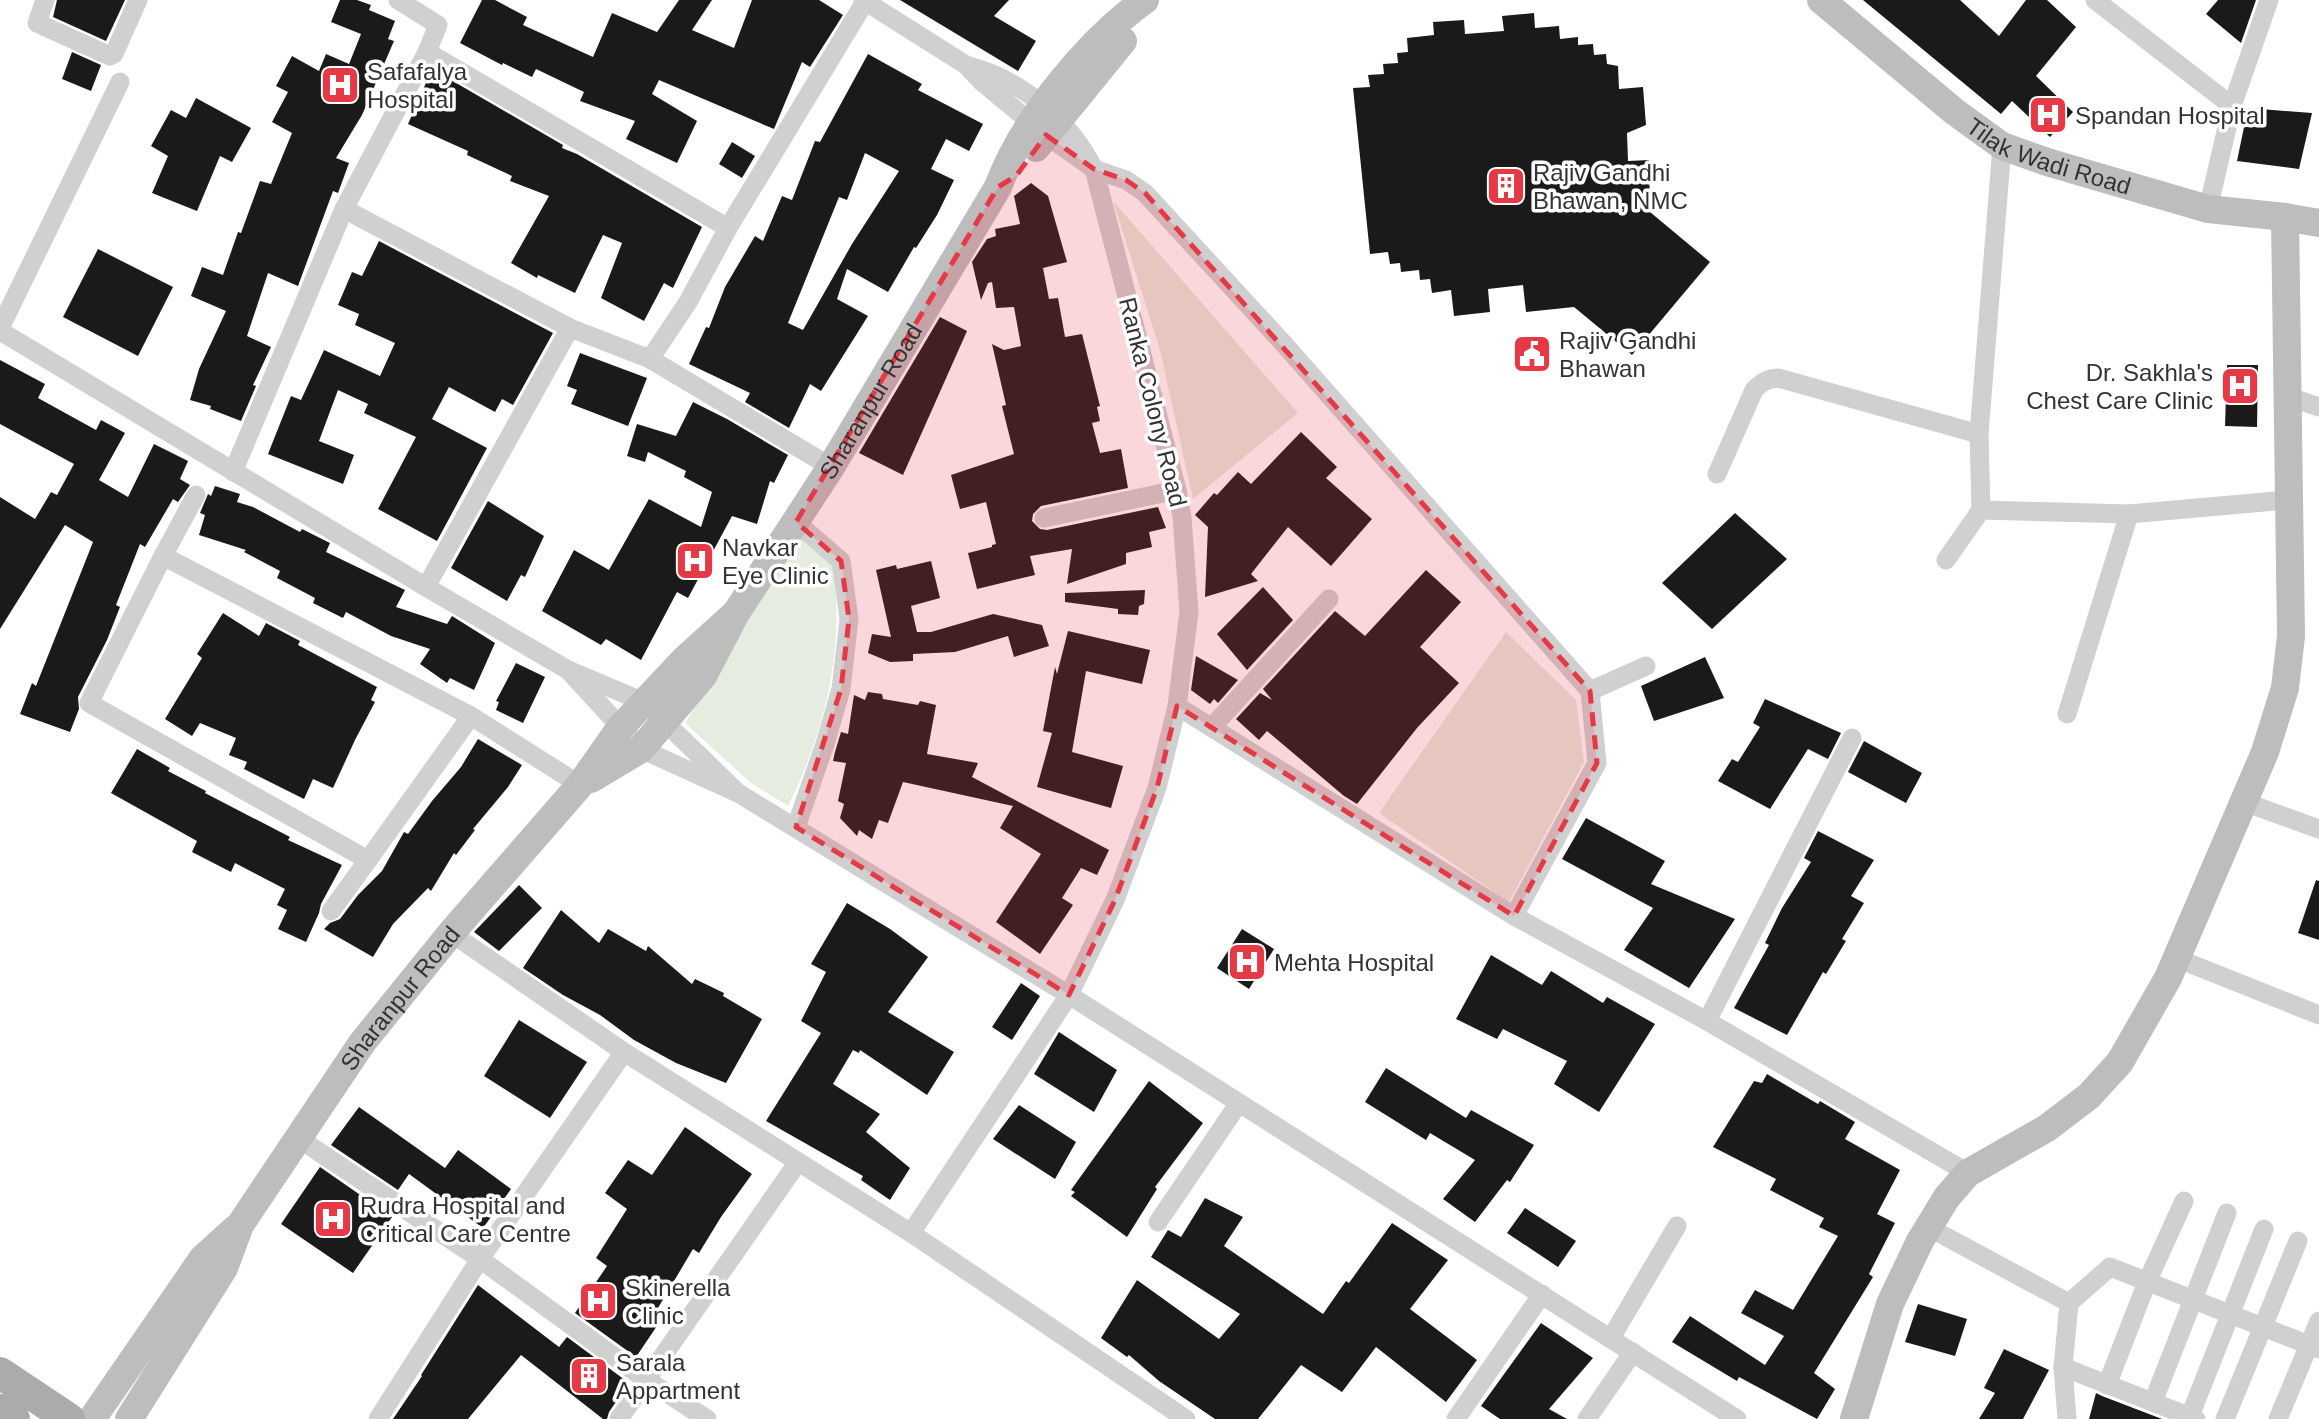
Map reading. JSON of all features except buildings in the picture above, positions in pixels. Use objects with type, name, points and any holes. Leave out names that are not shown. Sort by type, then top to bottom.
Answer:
[{"type":"main road","name":"Sharanpur Road","points":[[1045,120],[1056,88],[1117,20],[1145,0]]},
{"type":"main road","name":"Sharanpur Road","points":[[580,785],[641,749],[703,676],[736,613],[831,467],[998,187],[1009,157],[1156,0]]},
{"type":"main road","name":"Tilak Wadi Road","points":[[1821,0],[1955,112],[2002,146],[2047,162],[2208,209],[2319,223]]},
{"type":"main road","points":[[1854,1419],[1890,1304],[1928,1227],[1947,1197],[1968,1173],[2046,1128],[2090,1097],[2110,1076],[2168,978],[2265,752],[2285,688],[2291,636],[2287,500],[2286,217]]},
{"type":"main road","name":"Sharanpur Road","points":[[129,1419],[224,1268],[240,1225],[362,1042],[451,933],[580,785],[620,728],[683,661],[736,613]]},
{"type":"main road","name":"Sharanpur Road","points":[[92,1419],[204,1258],[240,1225]]},
{"type":"main road","points":[[0,1373],[69,1419]]},
{"type":"main road","points":[[0,1410],[13,1419]]},
{"type":"street","points":[[45,0],[37,23],[110,56],[114,54],[138,0]]},
{"type":"street","points":[[233,472],[344,209],[427,52],[438,25],[398,0]]},
{"type":"street","points":[[2095,0],[2232,106]]},
{"type":"street","points":[[2208,209],[2232,106],[2269,0]]},
{"type":"street","points":[[650,359],[688,302],[728,228],[865,1]]},
{"type":"street","name":"Ranka Colony Road","points":[[865,1],[966,65],[982,82],[1045,120],[1083,147],[1094,170],[1177,490],[1182,517],[1189,612],[1177,705],[1157,788],[1115,900],[1069,995],[911,1233]]},
{"type":"street","points":[[427,52],[728,228]]},
{"type":"street","points":[[120,82],[0,329],[233,472],[568,670],[644,702],[738,793]]},
{"type":"street","points":[[1947,560],[1981,510],[1979,434],[2002,146]]},
{"type":"street","points":[[1094,170],[1126,180],[1144,193],[1180,229],[1590,691],[1597,763],[1514,916]]},
{"type":"street","points":[[344,209],[570,328],[650,359],[831,467]]},
{"type":"street","points":[[426,587],[570,328]]},
{"type":"street","points":[[1717,474],[1754,390],[1770,379],[1778,378],[1979,434]]},
{"type":"street","points":[[2287,396],[2319,407]]},
{"type":"street","points":[[1044,517],[1177,490]]},
{"type":"street","points":[[195,495],[89,703],[368,860]]},
{"type":"street","points":[[1981,510],[2129,514],[2287,500]]},
{"type":"street","points":[[2067,714],[2129,514]]},
{"type":"street","points":[[796,522],[841,561],[849,619],[841,689],[796,827]]},
{"type":"street","points":[[163,556],[471,716],[580,785]]},
{"type":"street","points":[[1212,727],[1329,599]]},
{"type":"street","points":[[1590,691],[1646,666]]},
{"type":"street","points":[[568,670],[641,749],[738,793],[796,827],[1069,995],[1737,1419]]},
{"type":"street","points":[[1177,705],[1514,916],[1707,1021],[1968,1173]]},
{"type":"street","points":[[331,911],[471,716]]},
{"type":"street","points":[[1707,1021],[1852,738]]},
{"type":"street","points":[[2244,802],[2319,829]]},
{"type":"street","points":[[451,933],[624,1052],[911,1233],[1186,1419]]},
{"type":"street","points":[[2176,958],[2319,1015]]},
{"type":"street","points":[[378,1419],[480,1259],[624,1052]]},
{"type":"street","points":[[1158,1222],[1239,1102]]},
{"type":"street","points":[[298,1138],[480,1259],[645,1380],[707,1419]]},
{"type":"street","points":[[620,1419],[798,1162]]},
{"type":"street","points":[[2107,1385],[2147,1282],[2184,1201]]},
{"type":"street","points":[[2153,1402],[2227,1213]]},
{"type":"street","points":[[1611,1338],[1677,1226]]},
{"type":"street","points":[[1928,1227],[2069,1303]]},
{"type":"street","points":[[2063,1367],[2193,1418],[2264,1229]]},
{"type":"street","points":[[2225,1419],[2298,1241]]},
{"type":"street","points":[[2067,1419],[2063,1367],[2069,1303],[2110,1267],[2314,1347]]},
{"type":"street","points":[[1455,1419],[1542,1294]]},
{"type":"street","points":[[2278,1419],[2314,1347],[2319,1321]]},
{"type":"street","points":[[1587,1419],[1633,1352]]},
{"type":"highlighted area","points":[[1046,135],[1094,169],[1126,180],[1145,193],[1590,691],[1597,763],[1514,916],[1177,706],[1157,788],[1115,900],[1069,995],[796,827],[841,689],[849,619],[841,561],[796,522],[998,187],[1016,176]]},
{"type":"shaded area","points":[[1113,201],[1298,413],[1193,499],[1160,350]]},
{"type":"shaded area","points":[[800,536],[832,562],[836,625],[834,656],[822,718],[788,806],[751,783],[685,723]]},
{"type":"shaded area","points":[[1506,632],[1576,700],[1584,762],[1509,902],[1379,813]]},
{"type":"place","name":"Safafalya Hospital","points":[[340,85]]},
{"type":"place","name":"Spandan Hospital","points":[[2048,115]]},
{"type":"place","name":"Rajiv Gandhi Bhawan, NMC","points":[[1506,186]]},
{"type":"place","name":"Rajiv Gandhi Bhawan","points":[[1532,354]]},
{"type":"place","name":"Dr. Sakhla's Chest Care Clinic","points":[[2240,386]]},
{"type":"place","name":"Navkar Eye Clinic","points":[[695,561]]},
{"type":"place","name":"Mehta Hospital","points":[[1247,962]]},
{"type":"place","name":"Rudra Hospital and Critical Care Centre","points":[[333,1219]]},
{"type":"place","name":"Skinerella Clinic","points":[[598,1301]]},
{"type":"place","name":"Sarala Appartment","points":[[589,1376]]}]
